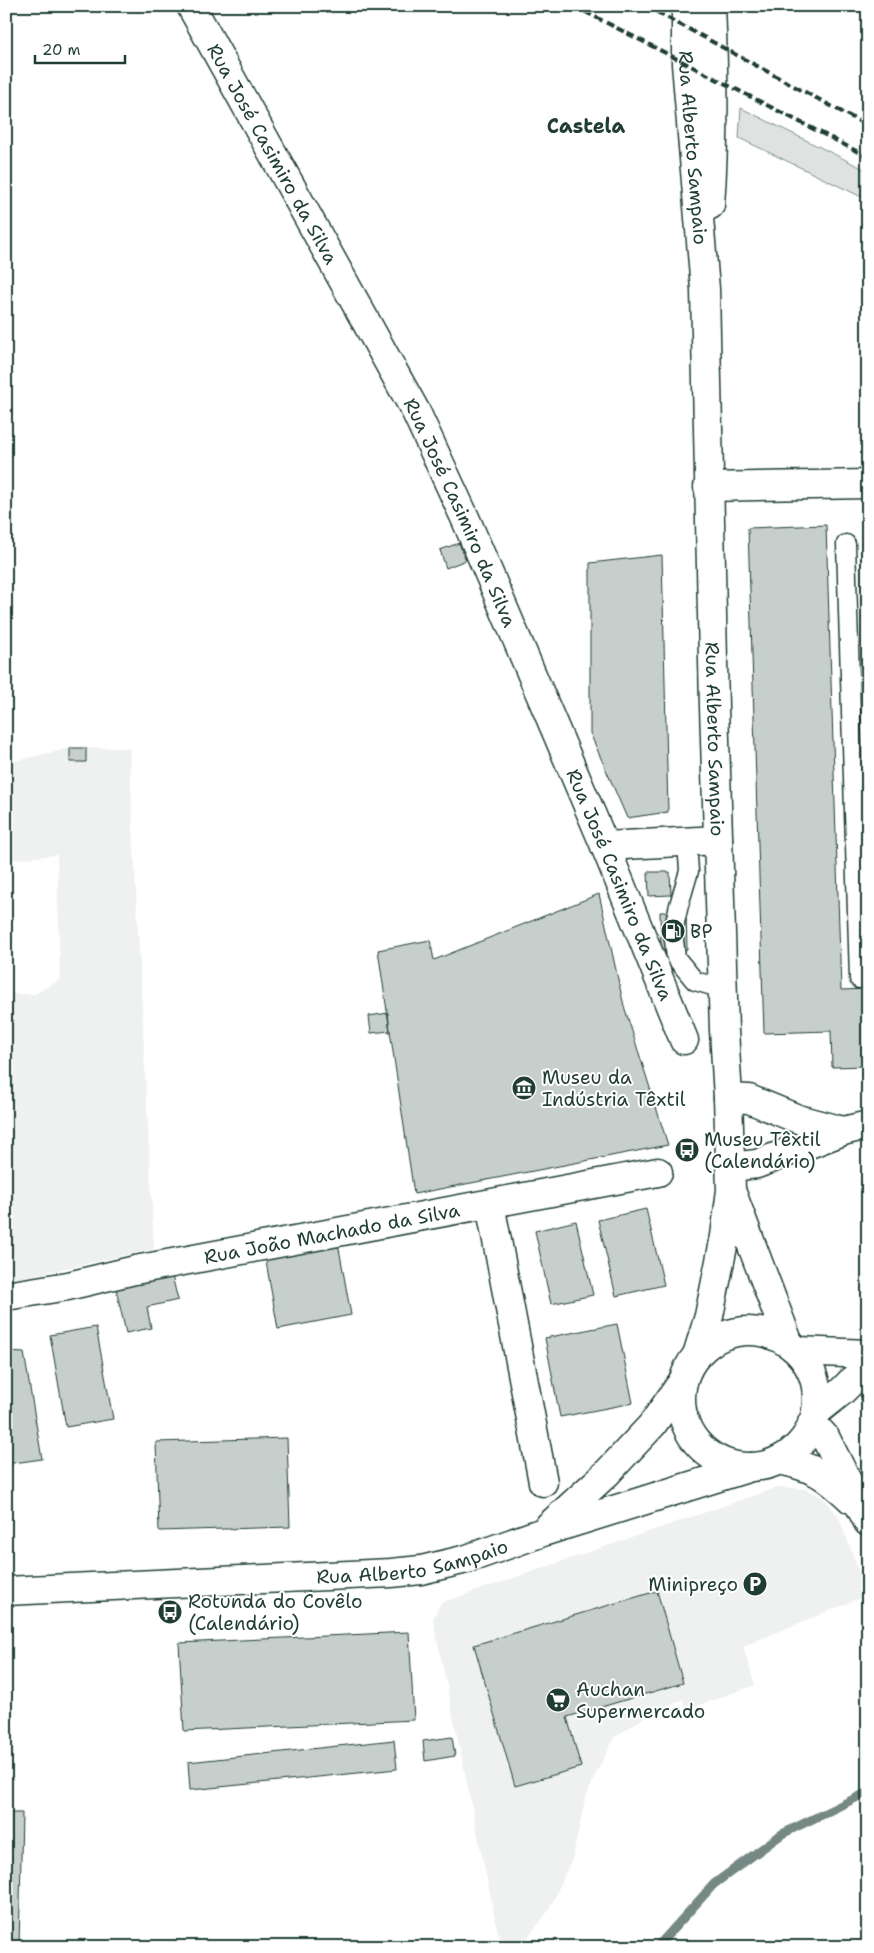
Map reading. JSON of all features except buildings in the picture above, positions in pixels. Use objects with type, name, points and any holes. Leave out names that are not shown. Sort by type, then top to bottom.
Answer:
[{"type":"street","name":"Rua José Casimiro da Silva","points":[[191,6],[416,412],[466,520],[605,846],[684,1040]]},
{"type":"street","name":"Rua Alberto Sampaio","points":[[686,6],[686,64],[705,289],[708,487],[718,840],[731,1178],[725,1236],[709,1316],[697,1355]]},
{"type":"street","name":"Rua Alberto Sampaio","points":[[705,289],[714,158],[714,61],[711,6]]},
{"type":"street","points":[[708,487],[868,484]]},
{"type":"street","points":[[605,846],[718,840]]},
{"type":"street","points":[[728,1098],[749,1099],[798,1119],[856,1128]]},
{"type":"street","points":[[731,1178],[756,1164],[856,1128]]},
{"type":"street","name":"Rua João Machado da Silva","points":[[6,1296],[68,1286],[135,1270],[658,1172]]},
{"type":"street","name":"Rua Alberto Sampaio","points":[[6,1591],[421,1570],[467,1559],[543,1532],[778,1460],[793,1451],[805,1438],[814,1417],[817,1396],[814,1379],[808,1364],[794,1347],[731,1178]]},
{"type":"street","points":[[490,1204],[543,1482]]},
{"type":"street","name":"Rua Alberto Sampaio","points":[[751,1467],[730,1465],[711,1456],[695,1441],[685,1423],[681,1402],[683,1381],[688,1367],[697,1355],[712,1341],[731,1333],[751,1330],[771,1334],[794,1347]]},
{"type":"street","points":[[794,1347],[868,1354]]},
{"type":"street","points":[[865,1516],[814,1417],[868,1365]]},
{"type":"street","name":"Rua Alberto Sampaio","points":[[543,1532],[607,1473],[652,1425],[683,1381]]},
{"type":"street","points":[[778,1460],[804,1466],[830,1480],[865,1516]]},
{"type":"lane","points":[[846,544],[858,979]]},
{"type":"lane","points":[[687,842],[689,871],[678,905],[674,931],[676,958],[695,981],[723,989]]},
{"type":"shaded area","points":[[741,108],[868,171],[868,200],[739,138]]},
{"type":"shaded area","points":[[70,748],[70,762],[86,761],[86,748],[129,748],[154,1249],[6,1281],[6,994],[35,994],[60,980],[57,855],[6,860],[6,763]]},
{"type":"shaded area","points":[[779,1487],[805,1489],[822,1497],[838,1515],[868,1595],[743,1646],[755,1685],[686,1710],[683,1699],[646,1716],[614,1738],[585,1800],[573,1856],[549,1910],[528,1937],[515,1947],[501,1947],[433,1619],[441,1603]]},
{"type":"waterway","points":[[657,1947],[714,1884],[782,1834],[868,1792]]},
{"type":"railway","points":[[574,6],[868,157]]},
{"type":"railway","points":[[646,6],[868,126]]},
{"type":"place","name":"BP","points":[[673,931]]},
{"type":"place","name":"Museu da Indústria Têxtil","points":[[524,1088]]},
{"type":"place","name":"Museu Têxtil (Calendário)","points":[[687,1150]]},
{"type":"place","name":"Minipreço","points":[[755,1584]]},
{"type":"place","name":"Rotunda do Covêlo (Calendário)","points":[[170,1612]]},
{"type":"place","name":"Auchan Supermercado","points":[[558,1700]]},
{"type":"district","name":"Castela","points":[[586,126]]}]
